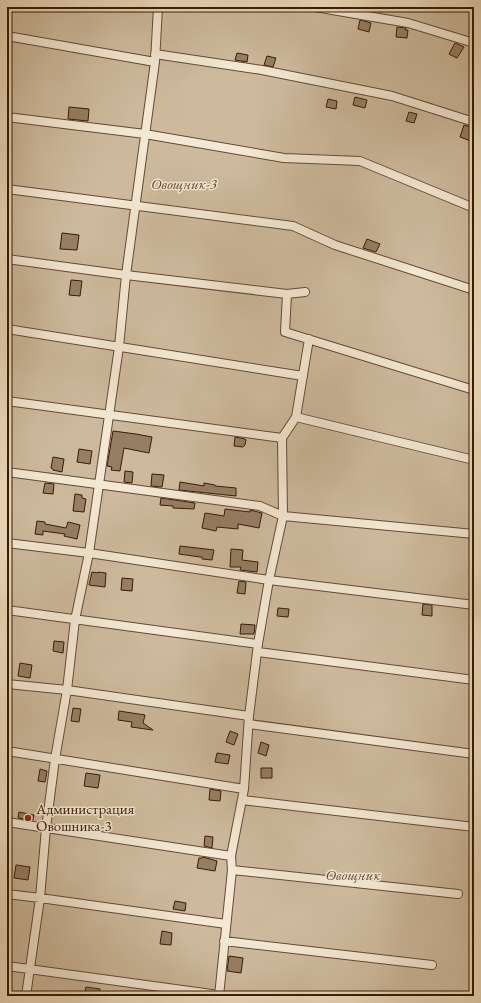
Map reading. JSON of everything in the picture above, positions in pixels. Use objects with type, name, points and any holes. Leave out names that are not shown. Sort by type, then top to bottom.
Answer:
[{"type":"lane","points":[[26,996],[40,898],[46,828],[55,759],[67,690],[75,620],[89,554],[119,347],[126,276],[155,58],[158,7]]},
{"type":"lane","points":[[315,7],[408,23],[474,43]]},
{"type":"lane","points":[[7,36],[155,58],[262,70],[392,96],[474,122]]},
{"type":"lane","points":[[7,117],[145,134],[284,158],[360,161],[474,208]]},
{"type":"lane","points":[[7,189],[293,226],[335,245],[474,290]]},
{"type":"lane","points":[[7,259],[126,276],[287,294],[305,292]]},
{"type":"lane","points":[[287,294],[285,332],[474,390]]},
{"type":"lane","points":[[7,329],[303,376]]},
{"type":"lane","points":[[7,966],[219,995],[232,870],[231,856],[244,789],[249,720],[258,648],[268,580],[283,516],[282,438],[296,417],[309,339]]},
{"type":"lane","points":[[7,401],[282,438]]},
{"type":"lane","points":[[296,417],[474,460]]},
{"type":"lane","points":[[7,472],[260,506],[283,516],[474,534]]},
{"type":"lane","points":[[7,543],[268,580],[474,605]]},
{"type":"lane","points":[[7,610],[474,680]]},
{"type":"lane","points":[[7,684],[67,690],[249,720],[474,754]]},
{"type":"lane","points":[[7,751],[244,789]]},
{"type":"lane","points":[[242,800],[474,827]]},
{"type":"lane","points":[[7,822],[231,856]]},
{"type":"lane","points":[[232,870],[458,894]]},
{"type":"lane","points":[[7,894],[226,924]]},
{"type":"lane","points":[[224,941],[432,965]]},
{"type":"green space","name":"Овощник-3","points":[[7,7],[474,7],[474,996],[7,996]]},
{"type":"building","points":[[360,20],[371,23],[369,32],[358,29]]},
{"type":"building","points":[[397,27],[406,28],[405,30],[408,30],[407,38],[396,37]]},
{"type":"building","points":[[455,43],[464,47],[457,58],[449,54]]},
{"type":"building","points":[[237,53],[248,55],[247,62],[235,60]]},
{"type":"building","points":[[267,56],[276,58],[273,67],[264,65]]},
{"type":"building","points":[[355,97],[367,100],[365,108],[353,105]]},
{"type":"building","points":[[328,99],[337,101],[336,109],[326,107]]},
{"type":"building","points":[[69,107],[89,109],[88,121],[68,119]]},
{"type":"building","points":[[409,112],[417,114],[414,123],[406,121]]},
{"type":"building","points":[[464,125],[474,128],[471,141],[460,137]]},
{"type":"building","points":[[62,233],[79,235],[77,250],[60,249]]},
{"type":"building","points":[[367,239],[380,244],[376,252],[363,248]]},
{"type":"building","points":[[71,280],[82,281],[80,296],[69,295]]},
{"type":"building","points":[[113,431],[152,437],[149,453],[124,448],[120,471],[111,470],[112,467],[107,466]]},
{"type":"building","points":[[235,437],[246,440],[243,447],[234,446]]},
{"type":"building","points":[[79,449],[92,451],[90,464],[77,462]]},
{"type":"building","points":[[53,457],[64,459],[62,472],[51,468]]},
{"type":"building","points":[[125,471],[133,472],[132,483],[124,482]]},
{"type":"building","points":[[152,474],[164,475],[162,487],[151,486]]},
{"type":"building","points":[[180,482],[204,486],[204,483],[215,486],[236,488],[236,496],[179,490]]},
{"type":"building","points":[[45,483],[54,484],[53,494],[43,493]]},
{"type":"building","points":[[75,494],[82,495],[82,498],[86,499],[84,512],[73,511]]},
{"type":"building","points":[[161,498],[195,503],[194,509],[173,508],[173,506],[160,505]]},
{"type":"building","points":[[225,509],[250,512],[250,510],[262,513],[259,528],[238,524],[238,529],[217,527],[216,531],[202,528],[205,513],[224,516]]},
{"type":"building","points":[[37,521],[66,528],[68,522],[80,525],[77,539],[64,536],[65,534],[43,531],[43,535],[35,534]]},
{"type":"building","points":[[180,546],[214,550],[212,560],[179,554]]},
{"type":"building","points":[[231,549],[243,550],[242,560],[258,562],[257,572],[240,570],[241,567],[230,567]]},
{"type":"building","points":[[92,572],[106,573],[105,587],[89,585]]},
{"type":"building","points":[[122,578],[133,579],[132,591],[121,590]]},
{"type":"building","points":[[239,581],[246,582],[245,594],[237,593]]},
{"type":"building","points":[[423,604],[432,605],[432,616],[422,615]]},
{"type":"building","points":[[278,608],[289,609],[288,617],[277,616]]},
{"type":"building","points":[[241,624],[255,625],[254,634],[240,634]]},
{"type":"building","points":[[54,641],[64,642],[63,653],[53,651]]},
{"type":"building","points":[[20,663],[32,665],[30,678],[18,676]]},
{"type":"building","points":[[73,708],[81,709],[79,722],[71,721]]},
{"type":"building","points":[[119,711],[145,715],[143,723],[153,730],[131,727],[132,722],[118,720]]},
{"type":"building","points":[[230,731],[238,734],[234,745],[226,742]]},
{"type":"building","points":[[261,742],[269,745],[266,756],[258,753]]},
{"type":"building","points":[[217,753],[230,755],[228,764],[215,762]]},
{"type":"building","points":[[261,768],[272,768],[272,778],[261,778]]},
{"type":"building","points":[[40,769],[47,771],[45,782],[38,781]]},
{"type":"building","points":[[86,773],[100,775],[98,788],[84,786]]},
{"type":"building","points":[[210,789],[221,791],[220,801],[209,800]]},
{"type":"building","points":[[19,812],[34,815],[33,820],[18,818]]},
{"type":"building","points":[[205,836],[213,837],[212,848],[204,846]]},
{"type":"building","points":[[203,857],[217,861],[215,871],[197,868],[199,858]]},
{"type":"building","points":[[16,865],[30,867],[28,880],[14,878]]},
{"type":"building","points":[[175,901],[186,903],[185,911],[173,909]]},
{"type":"building","points":[[162,931],[172,933],[171,945],[160,944]]},
{"type":"building","points":[[229,956],[243,958],[241,973],[227,971]]},
{"type":"building","points":[[86,987],[100,989],[99,996],[84,996]]},
{"type":"place","name":"Администрация Овошника-3","points":[[28,818]]},
{"type":"park label","name":"Овощник","points":[[353,875]]}]
